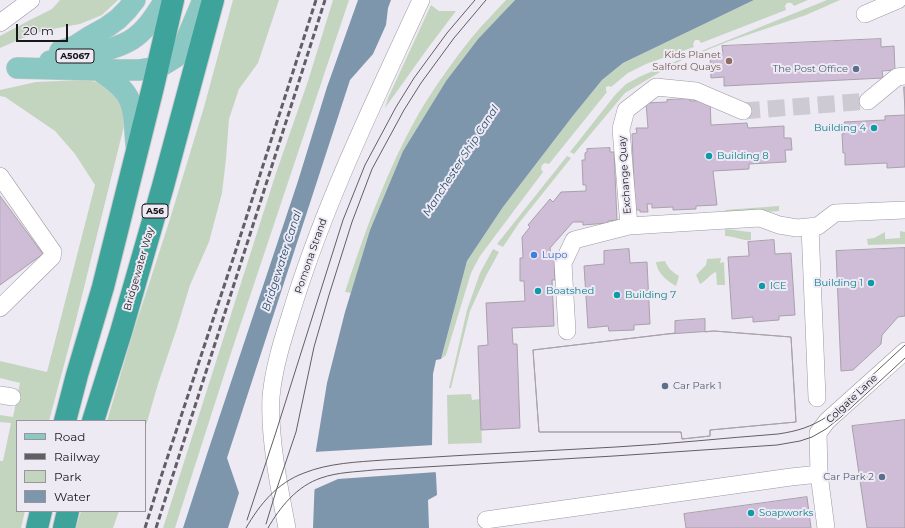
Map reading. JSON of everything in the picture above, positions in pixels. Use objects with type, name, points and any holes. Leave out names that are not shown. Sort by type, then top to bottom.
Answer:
[{"type":"highway","points":[[65,420],[103,287],[158,67],[173,0]]},
{"type":"highway","name":"Bridgewater Way","points":[[93,420],[121,332],[213,0]]},
{"type":"highway","points":[[37,528],[41,512]]},
{"type":"highway","points":[[64,528],[68,512]]},
{"type":"main road","points":[[8,71],[75,46],[118,19],[134,0]]},
{"type":"main road","name":"A5067","points":[[8,71],[110,49],[122,45],[132,39],[147,25],[165,0]]},
{"type":"main road","name":"A5067","points":[[8,71],[139,70],[164,65],[176,57],[183,47],[203,0]]},
{"type":"main road","name":"A5067","points":[[98,70],[121,87],[131,101],[134,115],[136,153]]},
{"type":"street","points":[[0,23],[31,0]]},
{"type":"street","name":"Pomona Strand","points":[[287,528],[280,496],[272,438],[271,398],[277,360],[303,275],[329,204],[359,133],[421,0]]},
{"type":"street","points":[[865,14],[898,0]]},
{"type":"street","points":[[868,101],[897,77],[905,76]]},
{"type":"street","name":"Exchange Quay","points":[[628,226],[621,129],[626,110],[656,87],[696,91],[743,111]]},
{"type":"street","points":[[0,176],[53,252],[52,257],[0,308]]},
{"type":"street","name":"Exchange Quay","points":[[568,331],[563,262],[574,240],[628,226],[760,218],[779,225],[797,228],[818,226],[835,213],[905,210]]},
{"type":"street","points":[[810,227],[817,398]]},
{"type":"street","name":"Colgate Lane","points":[[826,528],[819,474],[818,433],[827,421],[905,350]]},
{"type":"street","points":[[486,520],[791,476],[819,474]]},
{"type":"green space","points":[[60,0],[118,0],[102,15],[80,24],[32,34],[0,48],[0,36],[52,9]]},
{"type":"green space","points":[[233,0],[279,0],[258,63],[239,89],[229,119],[222,193],[209,242],[190,285],[146,426],[146,420],[107,420],[132,336],[204,107]]},
{"type":"green space","points":[[333,0],[349,0],[233,347],[175,528],[163,528],[276,173],[308,81]]},
{"type":"green space","points":[[506,0],[515,0],[478,39],[446,81],[403,151],[370,230],[351,293],[345,292],[360,246],[387,178],[407,134],[438,83],[466,45]]},
{"type":"green space","points":[[754,0],[808,0],[794,6],[791,3],[787,3],[785,6],[786,10],[701,43],[699,40],[695,40],[693,44],[694,47],[646,64],[628,73],[611,87],[606,87],[607,92],[549,164],[545,163],[542,165],[541,169],[543,172],[480,256],[471,273],[446,355],[441,359],[467,261],[503,207],[602,80],[623,63]]},
{"type":"green space","points":[[827,0],[840,0],[806,15],[727,42],[680,61],[655,75],[625,93],[574,154],[570,152],[615,95],[626,84],[679,60]]},
{"type":"green space","points":[[431,5],[439,11],[456,11],[385,108],[388,98]]},
{"type":"green space","points":[[82,80],[96,82],[105,86],[119,101],[123,110],[125,122],[75,324],[49,420],[16,420],[16,512],[25,512],[21,528],[0,528],[0,461],[3,461],[11,423],[0,422],[0,415],[13,417],[20,383],[0,378],[0,361],[47,372],[95,185],[75,154],[55,131],[5,97],[0,96],[0,90],[36,82]]},
{"type":"green space","points":[[567,156],[571,158],[519,223],[503,247],[497,244]]},
{"type":"green space","points":[[779,206],[779,211],[725,215],[725,210]]},
{"type":"green space","points":[[725,229],[751,232],[751,240],[725,236]]},
{"type":"green space","points":[[900,231],[905,232],[905,244],[868,245],[867,239],[874,238],[885,232],[885,239],[900,238]]},
{"type":"green space","points":[[493,249],[499,252],[470,311],[451,388],[449,388],[467,310],[480,273]]},
{"type":"green space","points":[[721,258],[720,263],[724,262],[725,285],[717,285],[716,272],[700,284],[696,275],[706,265],[707,259]]},
{"type":"green space","points":[[665,261],[670,270],[679,276],[676,286],[666,279],[658,270],[656,262]]},
{"type":"green space","points":[[471,394],[472,400],[480,399],[482,443],[448,444],[447,395]]},
{"type":"green space","points":[[81,512],[119,512],[113,528],[76,528]]},
{"type":"water","name":"Bridgewater Canal","points":[[358,0],[391,0],[388,8],[386,25],[373,54],[350,80],[227,458],[239,493],[228,528],[183,528],[298,181],[327,87]]},
{"type":"water","name":"Manchester Ship Canal","points":[[515,0],[754,0],[623,63],[602,80],[503,207],[467,261],[441,359],[436,360],[433,374],[432,447],[437,495],[428,500],[429,528],[313,528],[316,450],[327,383],[345,312],[370,230],[403,151],[446,81],[478,39]]},
{"type":"pier","points":[[434,445],[437,472],[338,479],[313,490],[313,452]]},
{"type":"building","points":[[881,39],[881,47],[894,46],[895,70],[882,71],[883,78],[724,86],[724,77],[711,78],[710,54],[723,54],[722,46]]},
{"type":"building","points":[[904,87],[905,87],[905,115]]},
{"type":"building","name":"Building 8","points":[[690,99],[690,101],[710,100],[711,125],[747,123],[748,128],[784,126],[784,138],[791,138],[792,150],[785,150],[786,162],[749,164],[749,169],[713,171],[717,205],[696,206],[696,209],[673,210],[673,207],[652,208],[652,204],[647,204],[648,212],[640,212],[640,210],[635,210],[632,134],[637,133],[636,128],[648,128],[646,103]]},
{"type":"building","name":"Building 4","points":[[905,115],[905,167],[887,168],[887,163],[845,165],[842,134],[844,134],[844,122],[885,120],[885,116]]},
{"type":"building","name":"Boatshed","points":[[610,148],[610,152],[614,152],[617,220],[608,221],[608,223],[583,225],[583,222],[573,222],[550,248],[551,256],[554,256],[555,280],[552,280],[554,326],[512,328],[513,344],[517,344],[520,428],[481,430],[478,346],[488,345],[486,303],[525,301],[524,281],[520,281],[520,258],[523,258],[522,237],[530,227],[528,225],[550,199],[553,202],[561,192],[586,191],[586,185],[583,185],[582,160],[585,160],[585,153],[587,152],[587,149]]},
{"type":"building","points":[[0,196],[43,254],[0,285]]},
{"type":"building","name":"ICE","points":[[774,240],[775,254],[791,253],[795,315],[779,316],[779,320],[753,322],[753,317],[732,319],[728,257],[749,256],[748,242]]},
{"type":"building","name":"Building 1","points":[[905,248],[905,316],[898,317],[882,335],[881,344],[853,370],[841,371],[836,251]]},
{"type":"building","name":"Building 7","points":[[629,249],[630,263],[647,262],[650,324],[634,325],[634,330],[609,331],[608,326],[588,328],[584,266],[604,264],[604,251]]},
{"type":"building","name":"Car Park 1","points":[[705,319],[705,332],[714,331],[791,337],[796,422],[710,430],[710,436],[682,439],[681,432],[539,432],[533,350],[675,333],[675,321]]},
{"type":"building","name":"Car Park 1","points":[[714,331],[791,337],[796,422],[710,430],[710,436],[682,439],[681,432],[539,432],[533,350],[668,334]]},
{"type":"building","name":"Car Park 2","points":[[905,420],[905,528],[867,528],[852,426]]},
{"type":"building","name":"Soapworks","points":[[807,497],[811,528],[686,528],[684,514]]},
{"type":"tunnel","points":[[743,111],[868,101]]},
{"type":"tram line","points":[[247,520],[343,220],[365,165],[396,107],[414,78],[447,33],[475,0]]},
{"type":"tram line","points":[[266,524],[296,432],[314,347],[329,295],[352,222],[372,169],[404,110],[421,83],[454,38],[486,0]]},
{"type":"tram line","points":[[246,528],[263,503],[277,488],[294,477],[333,465],[394,459],[656,444],[778,434],[798,430],[810,426],[828,416],[905,345]]},
{"type":"tram line","points":[[268,528],[278,512],[290,498],[304,486],[321,478],[340,473],[777,445],[800,441],[812,437],[826,429],[905,358]]},
{"type":"railway","points":[[145,528],[316,0]]},
{"type":"railway","points":[[156,528],[325,0]]},
{"type":"place","name":"Kids Planet Salford Quays","points":[[729,61]]},
{"type":"place","name":"The Post Office","points":[[856,69]]},
{"type":"place","name":"Building 4","points":[[874,128]]},
{"type":"place","name":"Building 8","points":[[709,156]]},
{"type":"place","name":"Lupo","points":[[534,255]]},
{"type":"place","name":"Building 1","points":[[871,283]]},
{"type":"place","name":"ICE","points":[[762,286]]},
{"type":"place","name":"Boatshed","points":[[538,291]]},
{"type":"place","name":"Building 7","points":[[617,295]]},
{"type":"place","name":"Car Park 1","points":[[665,386]]},
{"type":"place","name":"Car Park 2","points":[[882,477]]},
{"type":"place","name":"Soapworks","points":[[751,513]]}]
